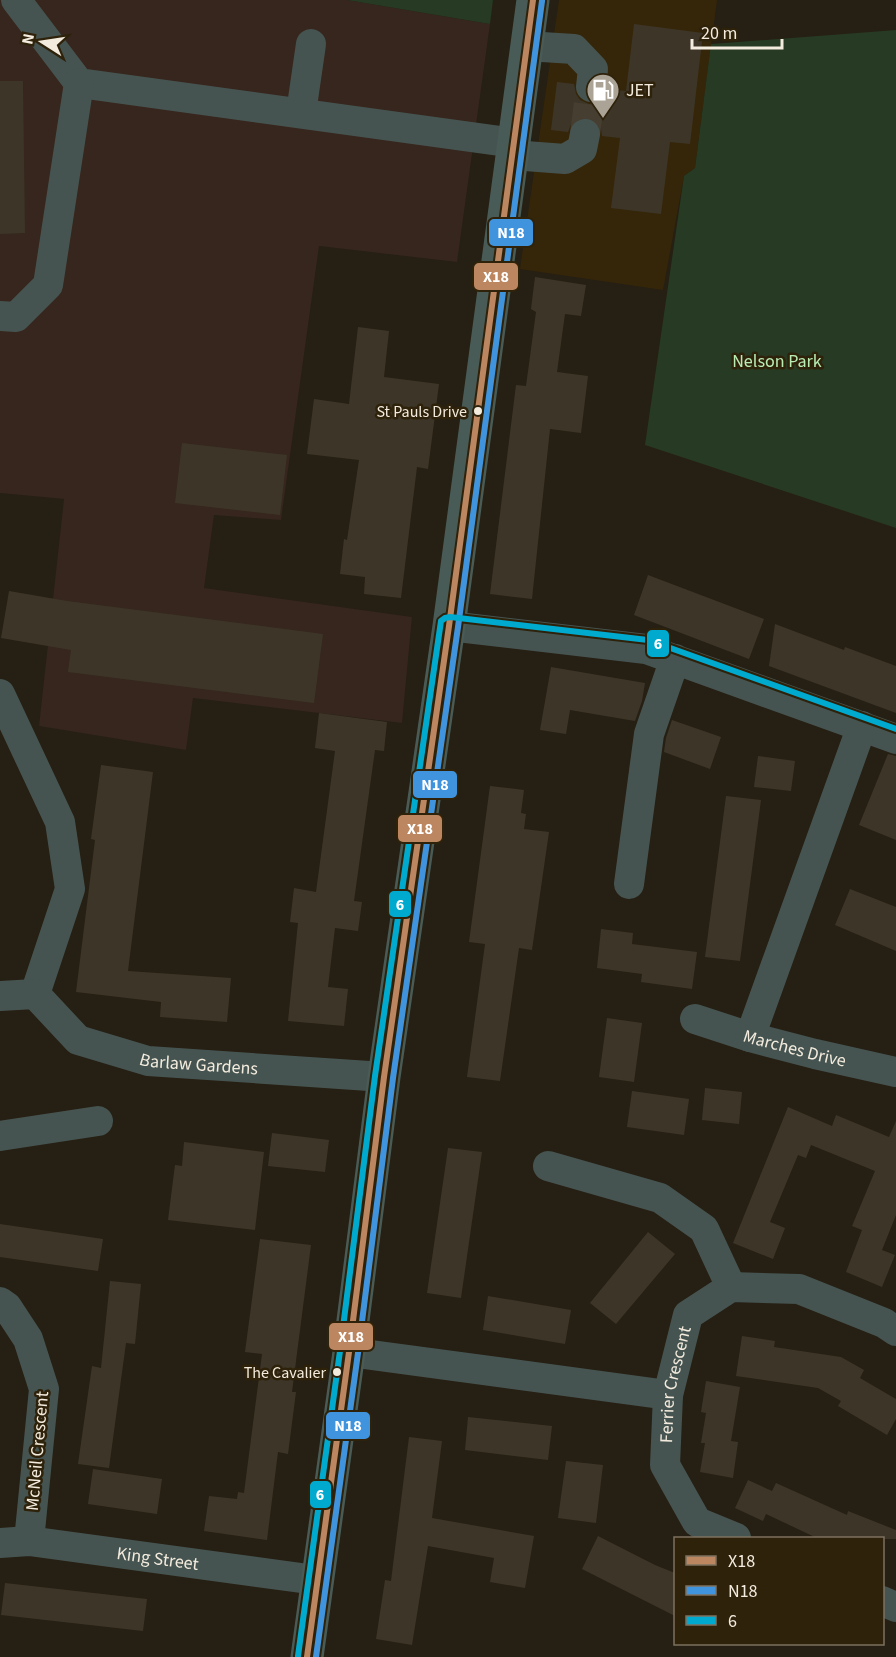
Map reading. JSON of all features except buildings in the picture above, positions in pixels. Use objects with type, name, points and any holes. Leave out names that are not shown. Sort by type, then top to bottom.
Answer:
[{"type":"main road","points":[[307,1657],[384,1077],[449,626],[533,0]]},
{"type":"street","points":[[16,0],[79,83],[301,113],[565,159],[582,149],[585,134]]},
{"type":"street","points":[[301,113],[311,44]]},
{"type":"street","points":[[526,46],[574,49],[593,69],[591,87]]},
{"type":"street","points":[[0,316],[16,317],[48,285],[79,83]]},
{"type":"street","points":[[449,626],[646,649],[896,739]]},
{"type":"street","points":[[629,884],[649,734],[675,659]]},
{"type":"street","points":[[0,694],[60,822],[70,889],[35,994],[0,996]]},
{"type":"street","points":[[750,1037],[862,726]]},
{"type":"street","name":"Barlaw Gardens","points":[[35,994],[78,1040],[148,1061],[384,1077]]},
{"type":"street","name":"Marches Drive","points":[[695,1019],[750,1037],[896,1072]]},
{"type":"street","points":[[0,1136],[98,1121]]},
{"type":"street","points":[[548,1166],[660,1198],[704,1229],[731,1287],[799,1289],[884,1323],[896,1332]]},
{"type":"street","name":"Ferrier Crescent","points":[[731,1287],[688,1315],[668,1395],[665,1465],[697,1522],[731,1537]]},
{"type":"street","name":"McNeil Crescent","points":[[0,1302],[7,1307],[28,1339],[45,1389],[14,1542]]},
{"type":"street","points":[[349,1352],[668,1395]]},
{"type":"street","name":"King Street","points":[[14,1542],[316,1580]]},
{"type":"shaded area","points":[[0,0],[347,0],[490,24],[457,262],[319,246],[281,520],[214,515],[204,588],[412,617],[402,723],[193,698],[186,750],[39,726],[64,499],[0,493]]},
{"type":"shaded area","points":[[559,0],[717,0],[695,168],[684,176],[663,290],[520,269]]},
{"type":"green space","points":[[347,0],[493,0],[490,24]]},
{"type":"green space","name":"Nelson Park","points":[[896,30],[896,528],[645,445],[684,176],[695,168],[711,44]]},
{"type":"tunnel","points":[[585,134],[591,87]]},
{"type":"transit line","name":"X18","points":[[307,1657],[384,1077],[449,626],[533,0]]},
{"type":"transit line","name":"N18","points":[[316,1657],[393,1078],[458,627],[542,1]]},
{"type":"transit line","name":"6","points":[[298,1656],[375,1076],[441,621],[450,617],[648,640],[896,729]]},
{"type":"place","name":"JET","points":[[603,119]]},
{"type":"place","name":"St Pauls Drive","points":[[478,411]]},
{"type":"place","name":"The Cavalier","points":[[337,1372]]}]
